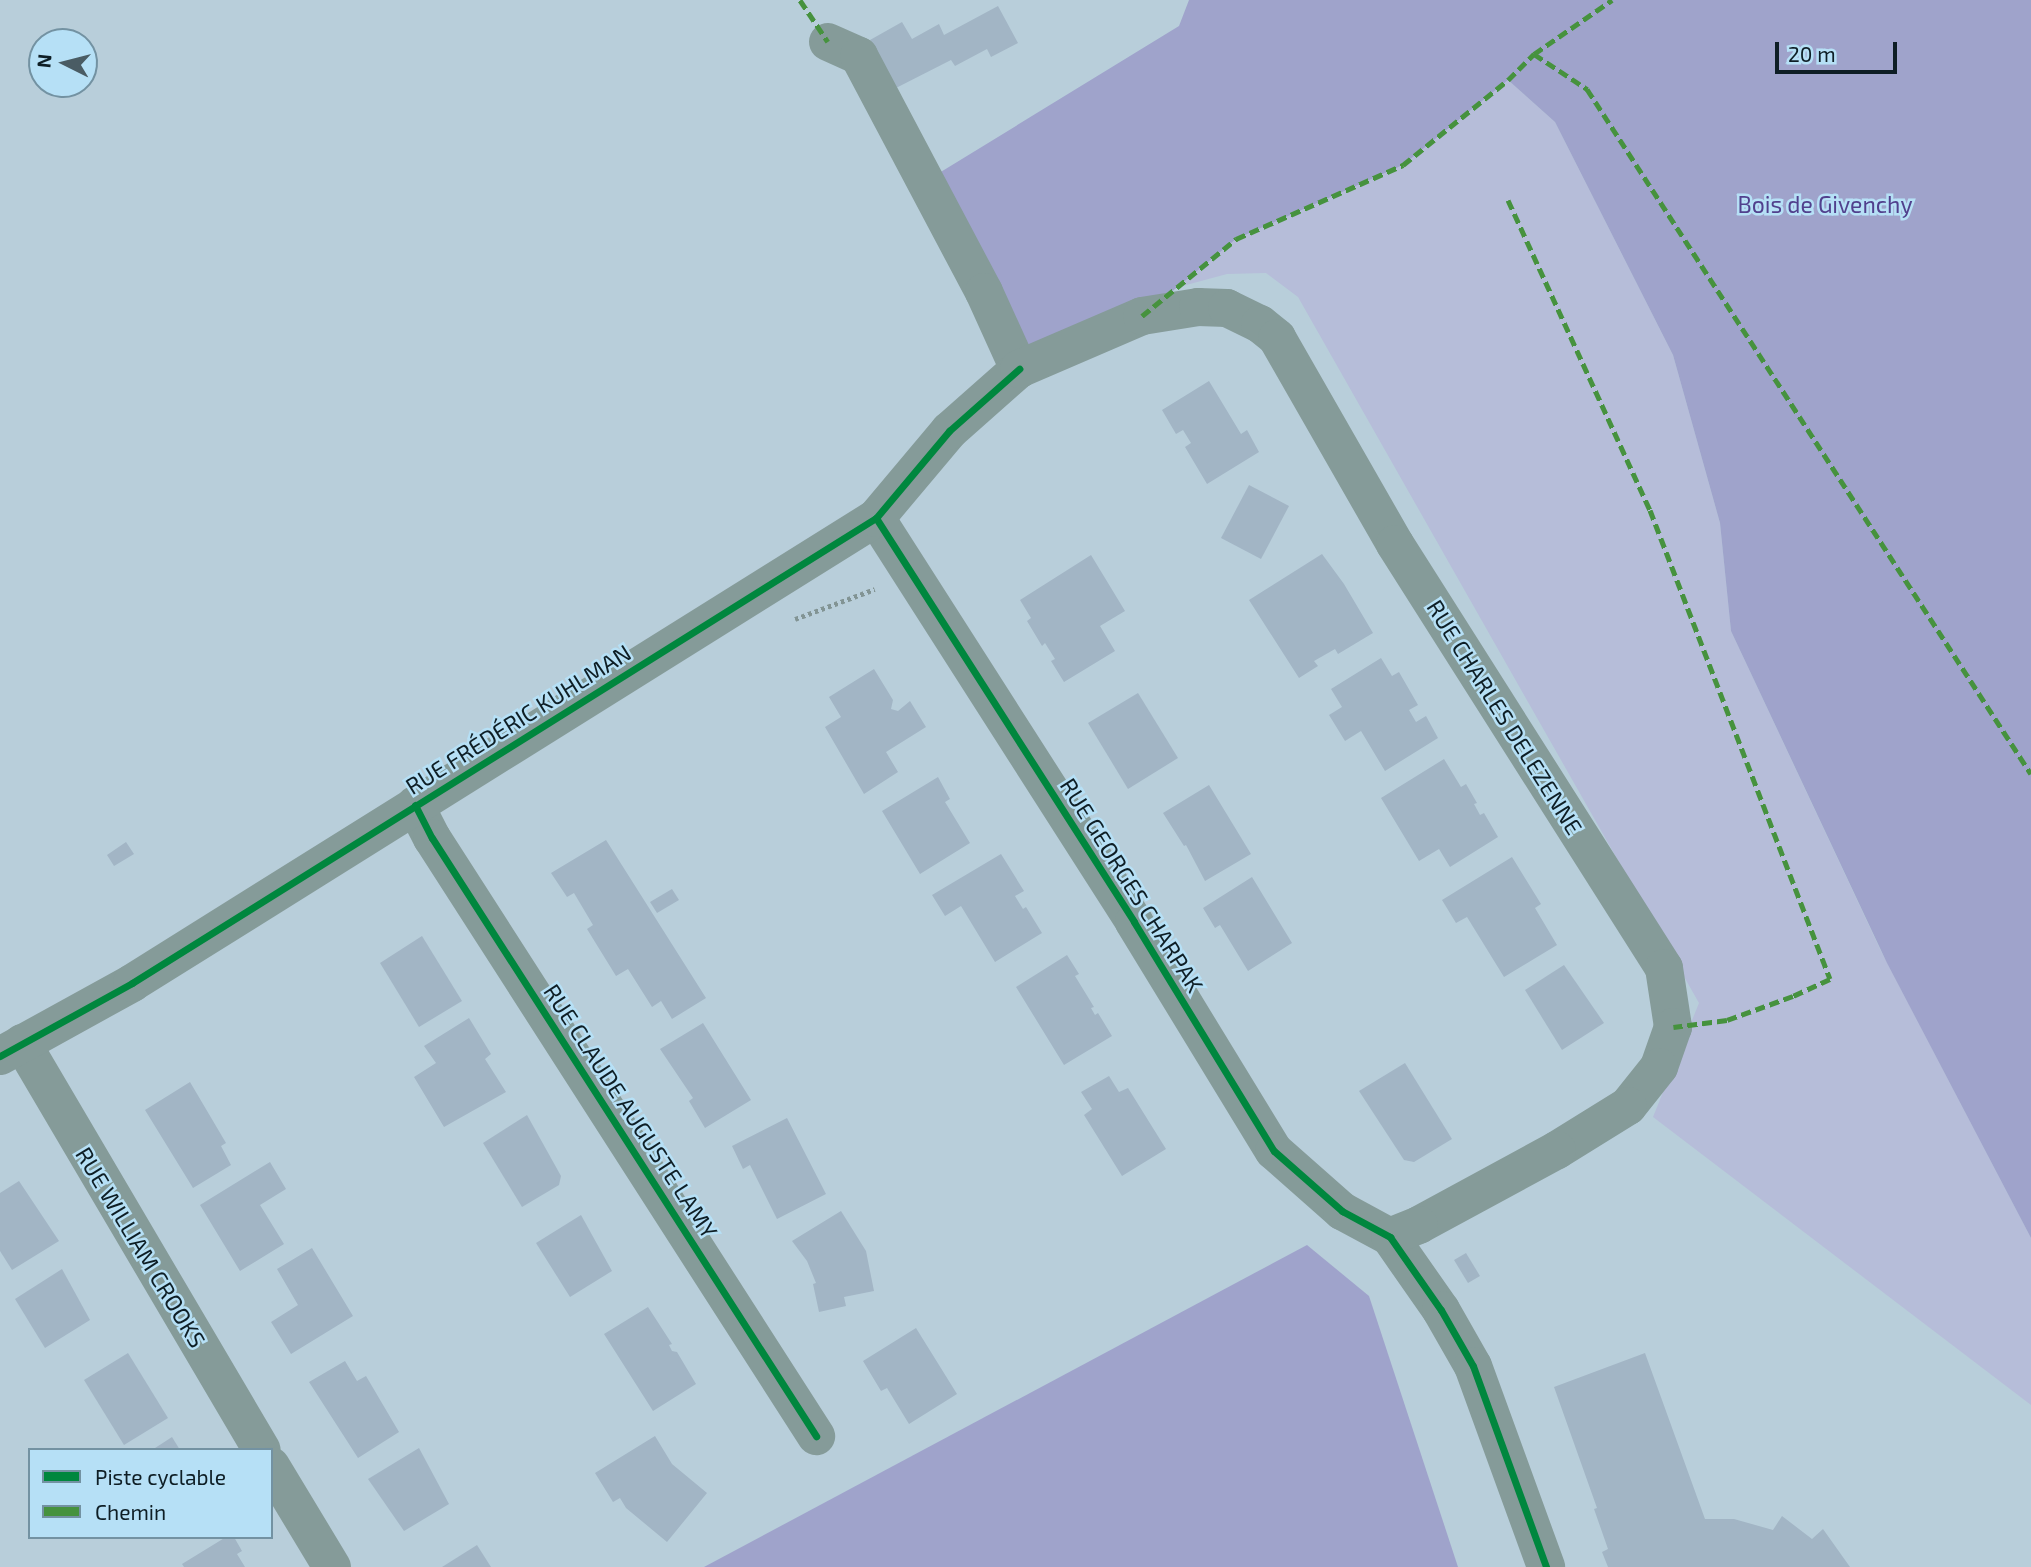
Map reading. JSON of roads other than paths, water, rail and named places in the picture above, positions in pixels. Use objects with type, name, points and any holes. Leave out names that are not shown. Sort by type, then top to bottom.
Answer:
[{"type":"street","points":[[828,42],[859,56],[984,292],[1020,369]]},
{"type":"street","name":"RUE CHARLES DELEZENNE","points":[[1020,369],[1142,316],[1198,307],[1227,308],[1260,324],[1277,338],[1395,544],[1664,968],[1673,1027],[1659,1067],[1628,1107],[1419,1226],[1390,1237]]},
{"type":"street","name":"RUE FRÉDÉRIC KUHLMAN","points":[[11,1050],[132,983],[876,518],[949,430],[1020,369]]},
{"type":"street","name":"RUE GEORGES CHARPAK","points":[[876,518],[1134,922],[1274,1151],[1342,1211],[1390,1237]]},
{"type":"street","name":"RUE CLAUDE AUGUSTE LAMY","points":[[415,805],[432,838],[816,1436]]},
{"type":"street","name":"RUE WILLIAM CROOKS","points":[[11,1050],[261,1448]]},
{"type":"street","points":[[1390,1237],[1441,1310],[1473,1366],[1546,1567]]},
{"type":"street","points":[[273,1469],[332,1567]]},
{"type":"park label","name":"Bois de Givenchy","points":[[1825,204]]}]
